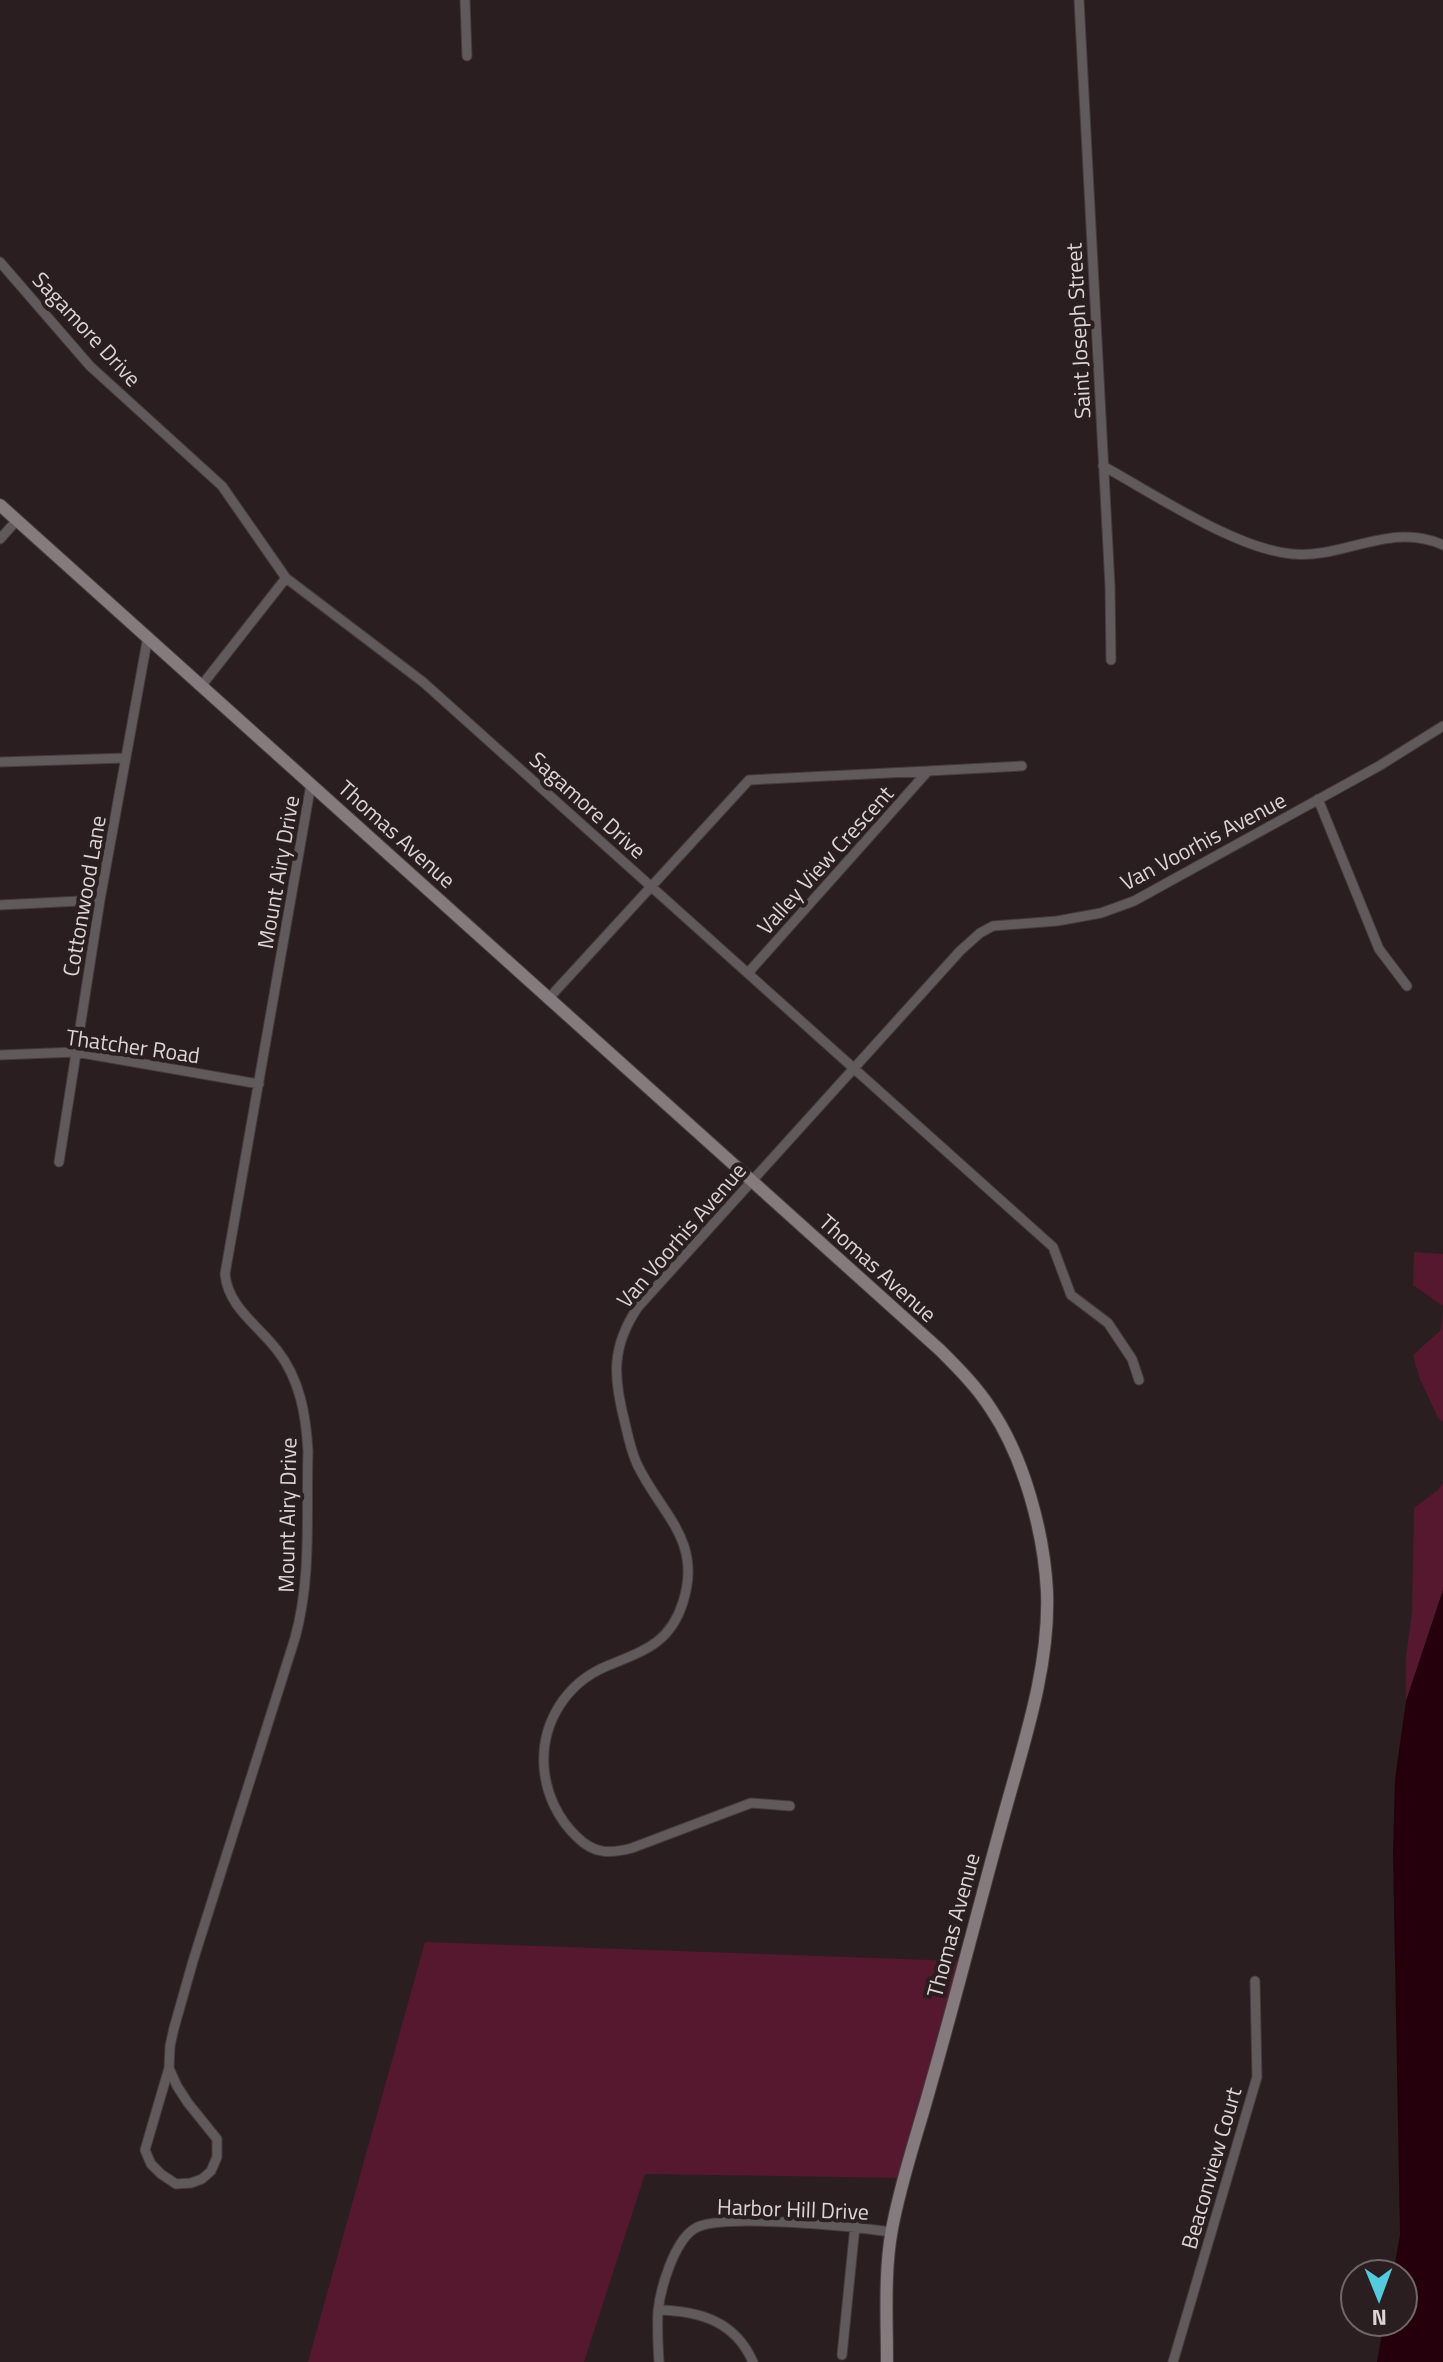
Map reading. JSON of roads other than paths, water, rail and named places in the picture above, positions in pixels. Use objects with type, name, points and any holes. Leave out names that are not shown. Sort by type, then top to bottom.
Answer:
[{"type":"main road","name":"Thomas Avenue","points":[[0,505],[940,1350],[970,1380],[1006,1433],[1033,1506],[1042,1552],[1047,1591],[1043,1653],[1037,1687],[891,2232],[887,2362]]},
{"type":"street","points":[[465,0],[467,56]]},
{"type":"street","name":"Saint Joseph Street","points":[[1079,0],[1110,586],[1111,660]]},
{"type":"street","name":"Sagamore Drive","points":[[0,262],[90,366],[222,486],[286,578],[423,682],[1053,1247],[1071,1295],[1108,1323],[1132,1359],[1139,1380]]},
{"type":"street","points":[[1103,466],[1217,529],[1271,550],[1310,555],[1398,536],[1423,538],[1443,545]]},
{"type":"street","points":[[0,539],[17,520]]},
{"type":"street","points":[[202,685],[286,578]]},
{"type":"street","name":"Cottonwood Lane","points":[[59,1162],[100,900],[148,636]]},
{"type":"street","name":"Van Voorhis Avenue","points":[[790,1806],[751,1803],[632,1848],[605,1853],[587,1846],[568,1828],[552,1801],[544,1771],[545,1742],[548,1727],[563,1699],[590,1675],[650,1648],[663,1637],[682,1605],[688,1576],[686,1548],[680,1533],[634,1456],[617,1388],[617,1355],[624,1330],[638,1307],[960,951],[980,933],[993,926],[1057,921],[1101,913],[1134,901],[1413,746],[1443,726]]},
{"type":"street","points":[[0,762],[126,758]]},
{"type":"street","name":"Valley View Crescent","points":[[549,998],[749,780],[1022,766]]},
{"type":"street","name":"Valley View Crescent","points":[[748,973],[928,771]]},
{"type":"street","name":"Mount Airy Drive","points":[[169,2068],[188,2103],[217,2139],[217,2157],[211,2171],[191,2183],[176,2184],[161,2174],[151,2164],[145,2150],[169,2068],[170,2046],[185,1988],[304,1603],[308,1451],[299,1392],[279,1352],[234,1302],[225,1284],[226,1263],[311,784]]},
{"type":"street","name":"Van Voorhis Avenue","points":[[1318,799],[1379,949],[1407,986]]},
{"type":"street","points":[[0,905],[100,900]]},
{"type":"street","name":"Thatcher Road","points":[[0,1055],[76,1052],[259,1084]]},
{"type":"street","name":"Beaconview Court","points":[[1173,2362],[1257,2077],[1255,1981]]},
{"type":"street","name":"Harbor Hill Drive","points":[[659,2362],[658,2310],[665,2281],[679,2246],[694,2229],[704,2224],[732,2220],[855,2226],[891,2232]]},
{"type":"street","points":[[842,2355],[855,2226]]},
{"type":"street","points":[[658,2310],[688,2312],[719,2323],[742,2340],[753,2362]]}]
